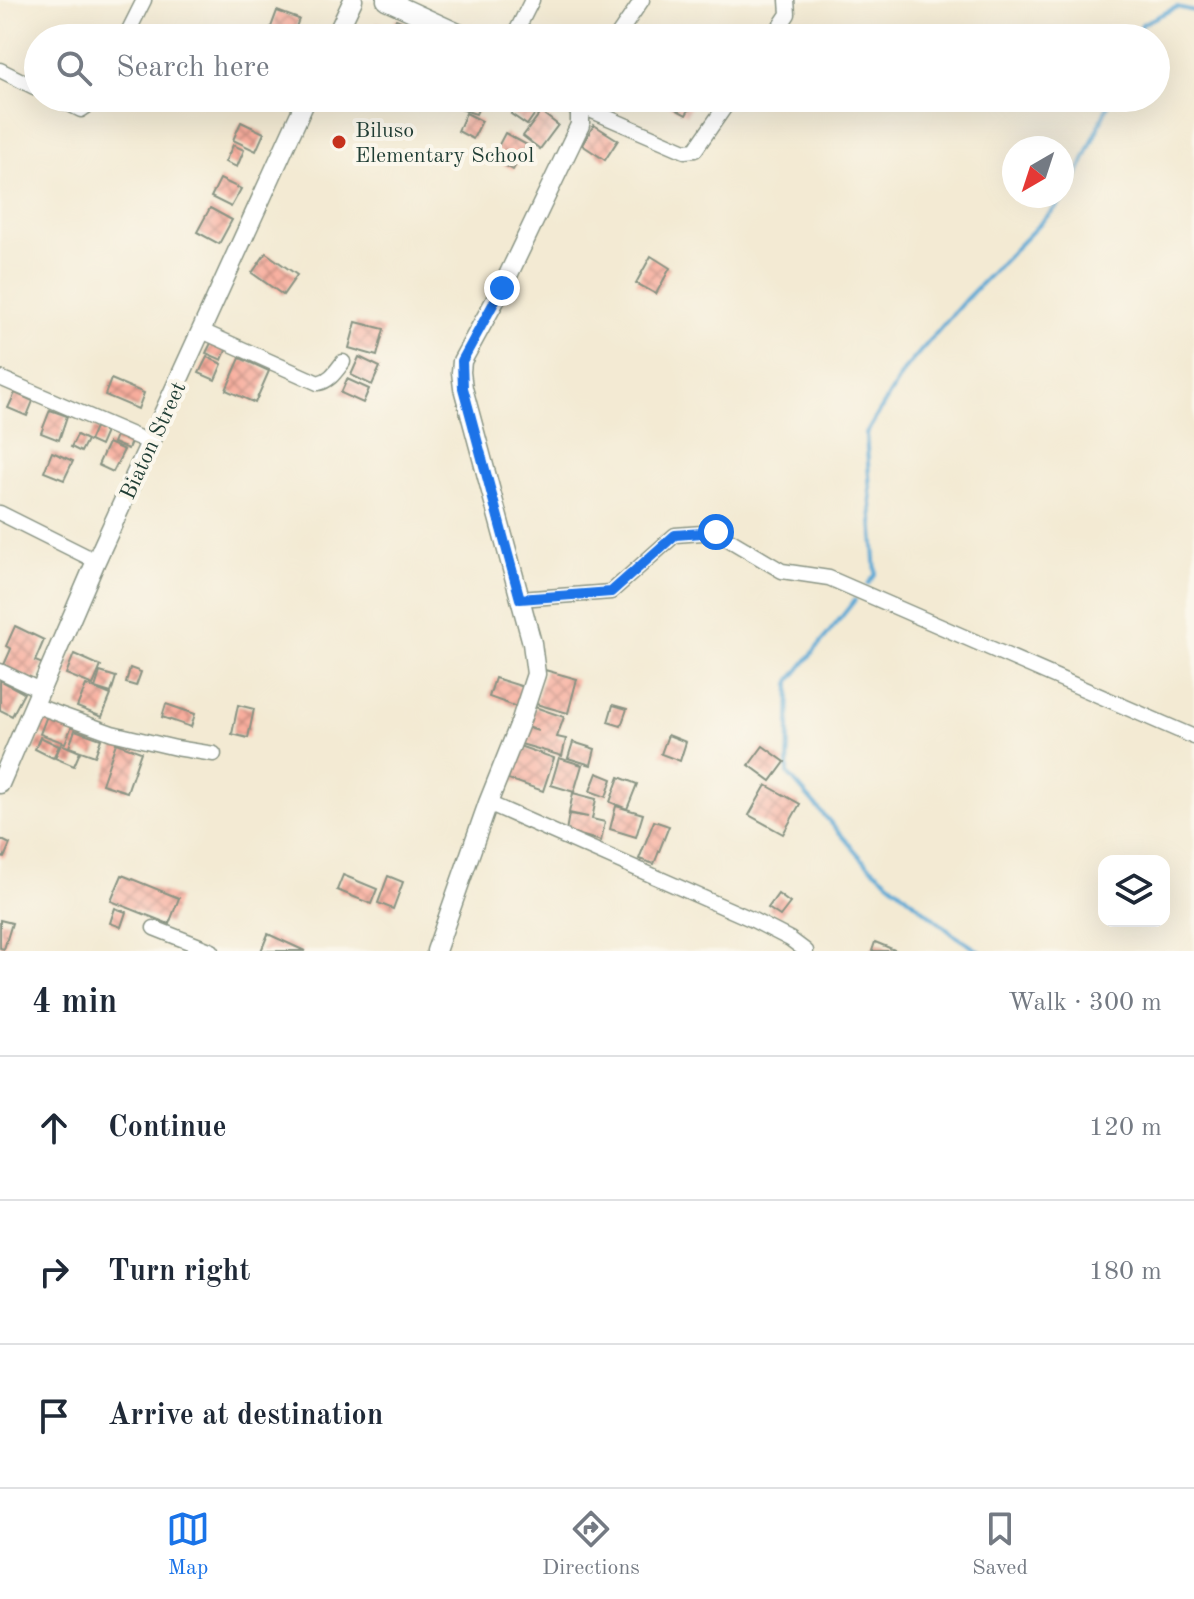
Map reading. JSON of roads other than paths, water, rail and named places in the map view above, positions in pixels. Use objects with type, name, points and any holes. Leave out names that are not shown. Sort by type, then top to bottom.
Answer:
[{"type":"street","points":[[132,24],[144,0]]},
{"type":"street","points":[[342,24],[353,0]]},
{"type":"street","points":[[386,0],[438,24]]},
{"type":"street","points":[[520,24],[532,0]]},
{"type":"street","points":[[626,24],[642,0]]},
{"type":"street","points":[[781,24],[788,14],[787,0]]},
{"type":"street","points":[[0,70],[24,82]]},
{"type":"street","name":"Biaton Street","points":[[0,784],[96,561],[301,112]]},
{"type":"street","points":[[436,951],[536,674],[532,643],[463,388],[462,361],[502,288],[580,125],[576,112]]},
{"type":"street","points":[[595,112],[685,151],[695,150],[721,112]]},
{"type":"street","points":[[202,331],[318,383],[325,382],[343,362]]},
{"type":"street","points":[[0,378],[151,443]]},
{"type":"street","points":[[0,513],[96,561]]},
{"type":"street","points":[[520,599],[611,592],[675,535],[716,532],[782,571],[829,578],[1194,737]]},
{"type":"street","points":[[0,671],[37,698],[112,733],[214,754]]},
{"type":"street","points":[[488,803],[751,919],[806,951]]},
{"type":"street","points":[[154,928],[212,951]]},
{"type":"waterway","points":[[1142,24],[1177,7],[1194,11]]},
{"type":"waterway","points":[[868,584],[876,574],[866,434],[905,369],[965,300],[1070,193],[1105,112]]},
{"type":"waterway","points":[[855,600],[790,681],[788,774],[865,862],[954,935],[979,951]]},
{"type":"place","name":"Biluso Elementary School","points":[[339,142]]}]
